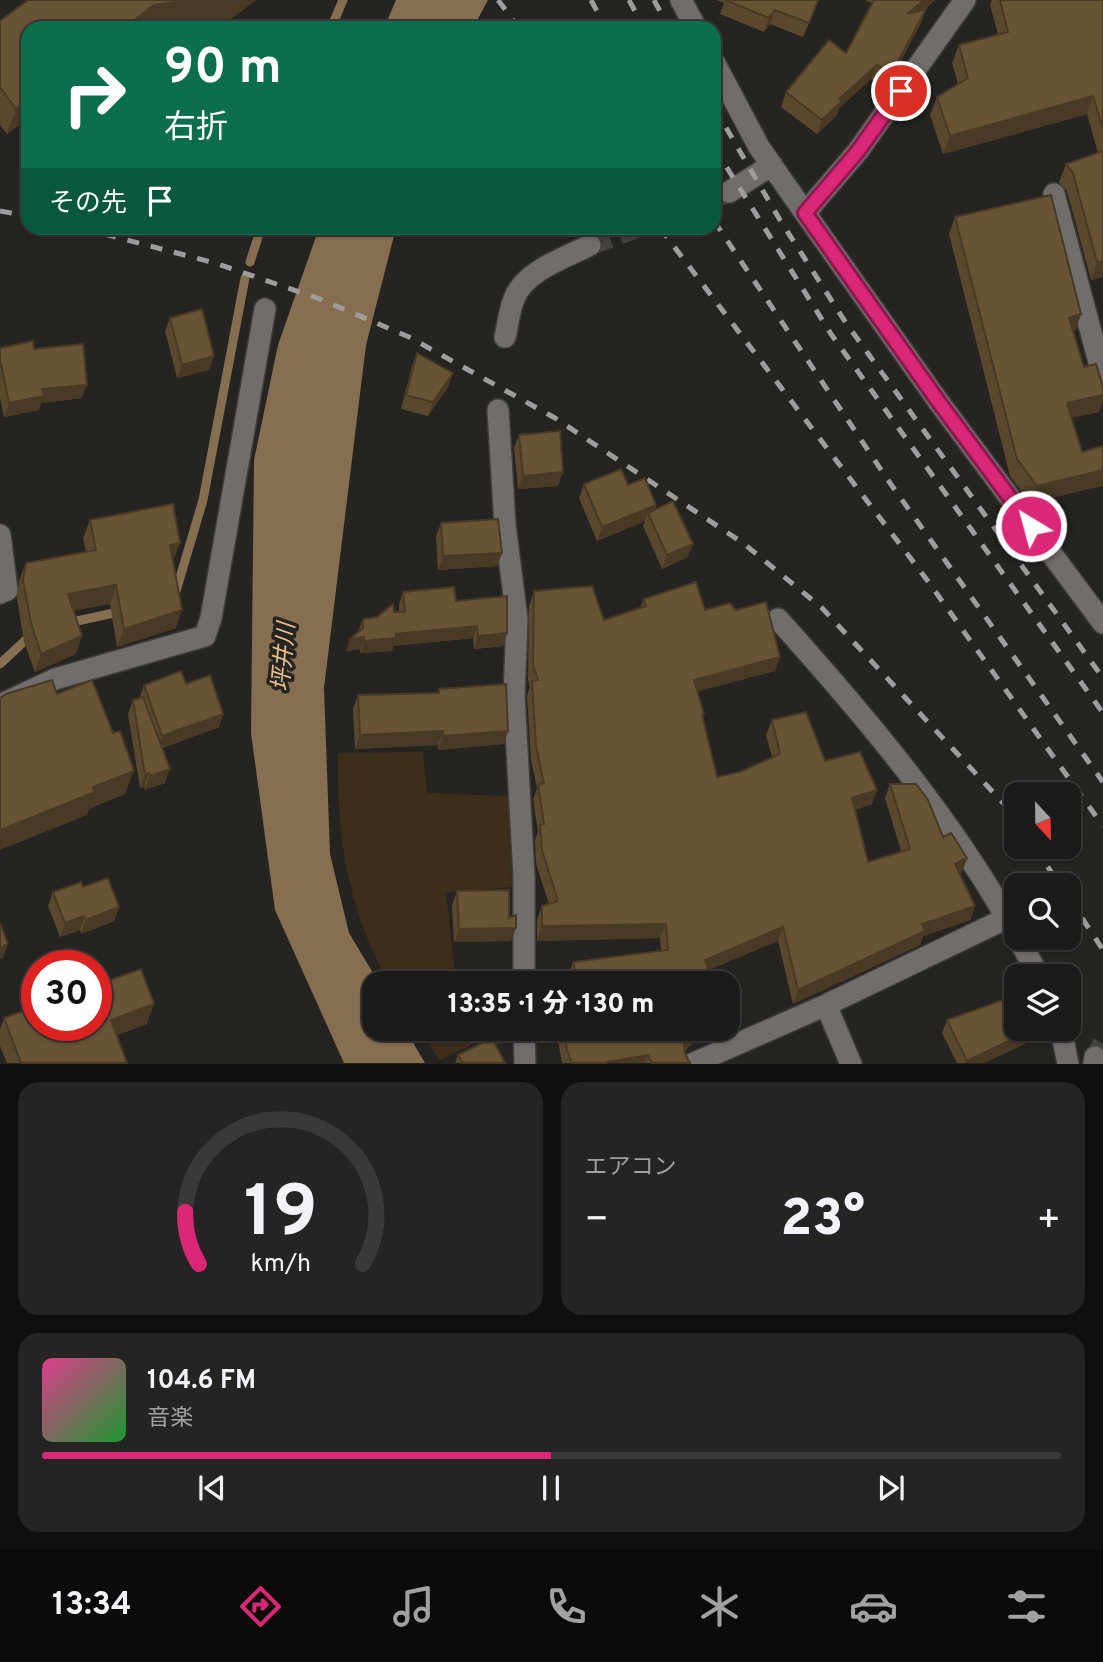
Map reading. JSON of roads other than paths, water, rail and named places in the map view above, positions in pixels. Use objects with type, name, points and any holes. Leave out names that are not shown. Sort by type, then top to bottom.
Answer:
[{"type":"street","points":[[681,0],[692,21]]},
{"type":"street","points":[[805,213],[858,151],[965,0]]},
{"type":"street","points":[[721,74],[772,165],[805,213],[938,401],[1103,623]]},
{"type":"street","points":[[729,192],[772,165]]},
{"type":"street","points":[[1054,194],[1093,294],[1103,377]]},
{"type":"street","points":[[505,337],[514,297],[523,284],[538,272],[590,245]]},
{"type":"street","points":[[0,705],[55,679],[205,636],[211,618],[265,309]]},
{"type":"street","points":[[498,410],[505,525],[517,619],[514,695],[524,877],[524,971]]},
{"type":"street","points":[[0,535],[7,590],[0,593]]},
{"type":"street","points":[[778,619],[846,694],[939,813],[1004,915]]},
{"type":"street","points":[[692,1063],[826,1005],[1004,935]]},
{"type":"street","points":[[826,1005],[851,1063]]},
{"type":"street","points":[[524,1041],[525,1063]]},
{"type":"street","points":[[1063,1041],[1068,1063]]},
{"type":"water","points":[[396,0],[488,0],[477,21],[387,21]]},
{"type":"water","name":"坪井川","points":[[317,235],[394,235],[366,345],[324,688],[330,854],[349,933],[372,971],[362,971],[362,1041],[412,1041],[425,1063],[344,1063],[275,910],[251,733],[254,460],[278,345]]},
{"type":"waterway","points":[[334,21],[343,0]]},
{"type":"waterway","points":[[250,262],[259,235]]},
{"type":"waterway","points":[[174,598],[203,500],[245,278]]},
{"type":"waterway","points":[[68,623],[123,611]]},
{"type":"waterway","points":[[0,664],[32,634]]},
{"type":"tunnel","points":[[721,195],[729,192]]},
{"type":"tunnel","points":[[590,245],[617,235]]},
{"type":"tunnel","points":[[1095,1057],[1103,1044]]},
{"type":"railway","points":[[498,0],[514,21]]},
{"type":"railway","points":[[591,0],[602,21]]},
{"type":"railway","points":[[629,0],[640,21]]},
{"type":"railway","points":[[654,0],[665,21]]},
{"type":"railway","points":[[721,119],[780,220],[846,323],[1103,678]]},
{"type":"railway","points":[[721,158],[831,334],[1103,713]]},
{"type":"railway","points":[[0,211],[21,215]]},
{"type":"railway","points":[[721,231],[890,483],[1103,782]]},
{"type":"railway","points":[[108,235],[215,263],[320,299],[409,337],[555,418],[743,543],[822,608],[1004,804]]},
{"type":"railway","points":[[665,235],[927,580],[1103,826]]},
{"type":"railway","points":[[1042,859],[1052,873]]},
{"type":"railway","points":[[1081,916],[1103,950]]}]
